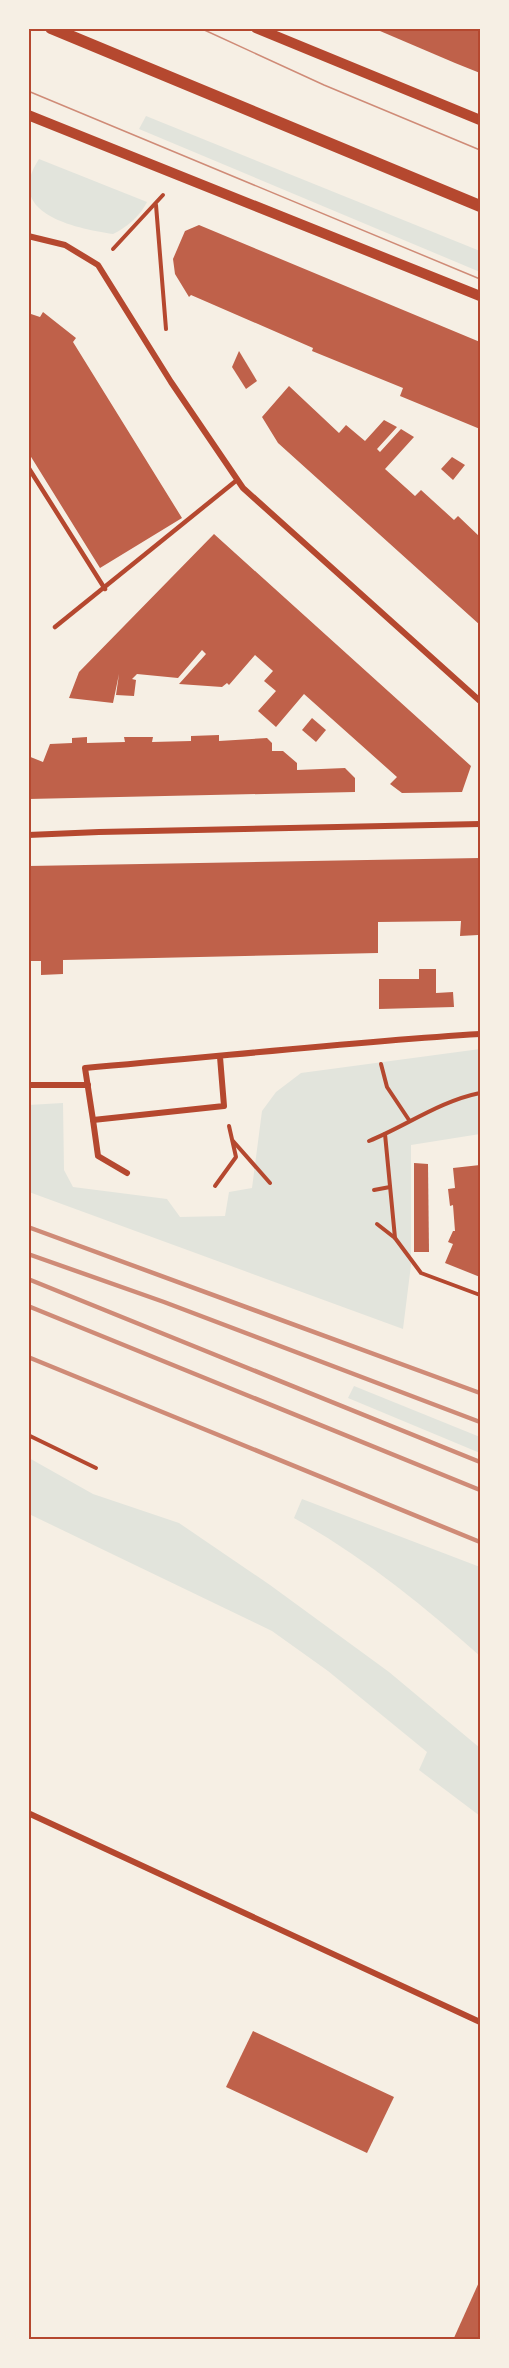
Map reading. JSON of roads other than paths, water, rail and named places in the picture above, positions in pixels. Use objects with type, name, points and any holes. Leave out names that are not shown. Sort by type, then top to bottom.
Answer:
[{"type":"main road","points":[[51,28],[480,206]]},
{"type":"street","points":[[256,28],[480,120]]},
{"type":"street","points":[[28,115],[480,296]]},
{"type":"street","points":[[28,236],[64,245],[98,264],[171,382],[243,488],[480,701]]},
{"type":"street","points":[[28,835],[99,831],[480,824]]},
{"type":"street","points":[[127,1173],[98,1156],[85,1068],[220,1057],[375,1040],[480,1034]]},
{"type":"street","points":[[93,1120],[224,1106],[220,1057]]},
{"type":"street","points":[[28,1085],[87,1085]]},
{"type":"street","points":[[28,1813],[480,2022]]},
{"type":"lane","points":[[28,467],[105,589]]},
{"type":"lane","points":[[55,627],[105,589],[237,480]]},
{"type":"tram line","points":[[200,28],[324,85],[480,150]]},
{"type":"tram line","points":[[28,91],[480,279]]},
{"type":"railway","points":[[28,1227],[480,1393]]},
{"type":"railway","points":[[28,1254],[164,1302],[480,1422]]},
{"type":"railway","points":[[28,1279],[480,1462]]},
{"type":"railway","points":[[28,1306],[480,1490]]},
{"type":"railway","points":[[28,1357],[480,1542]]}]
